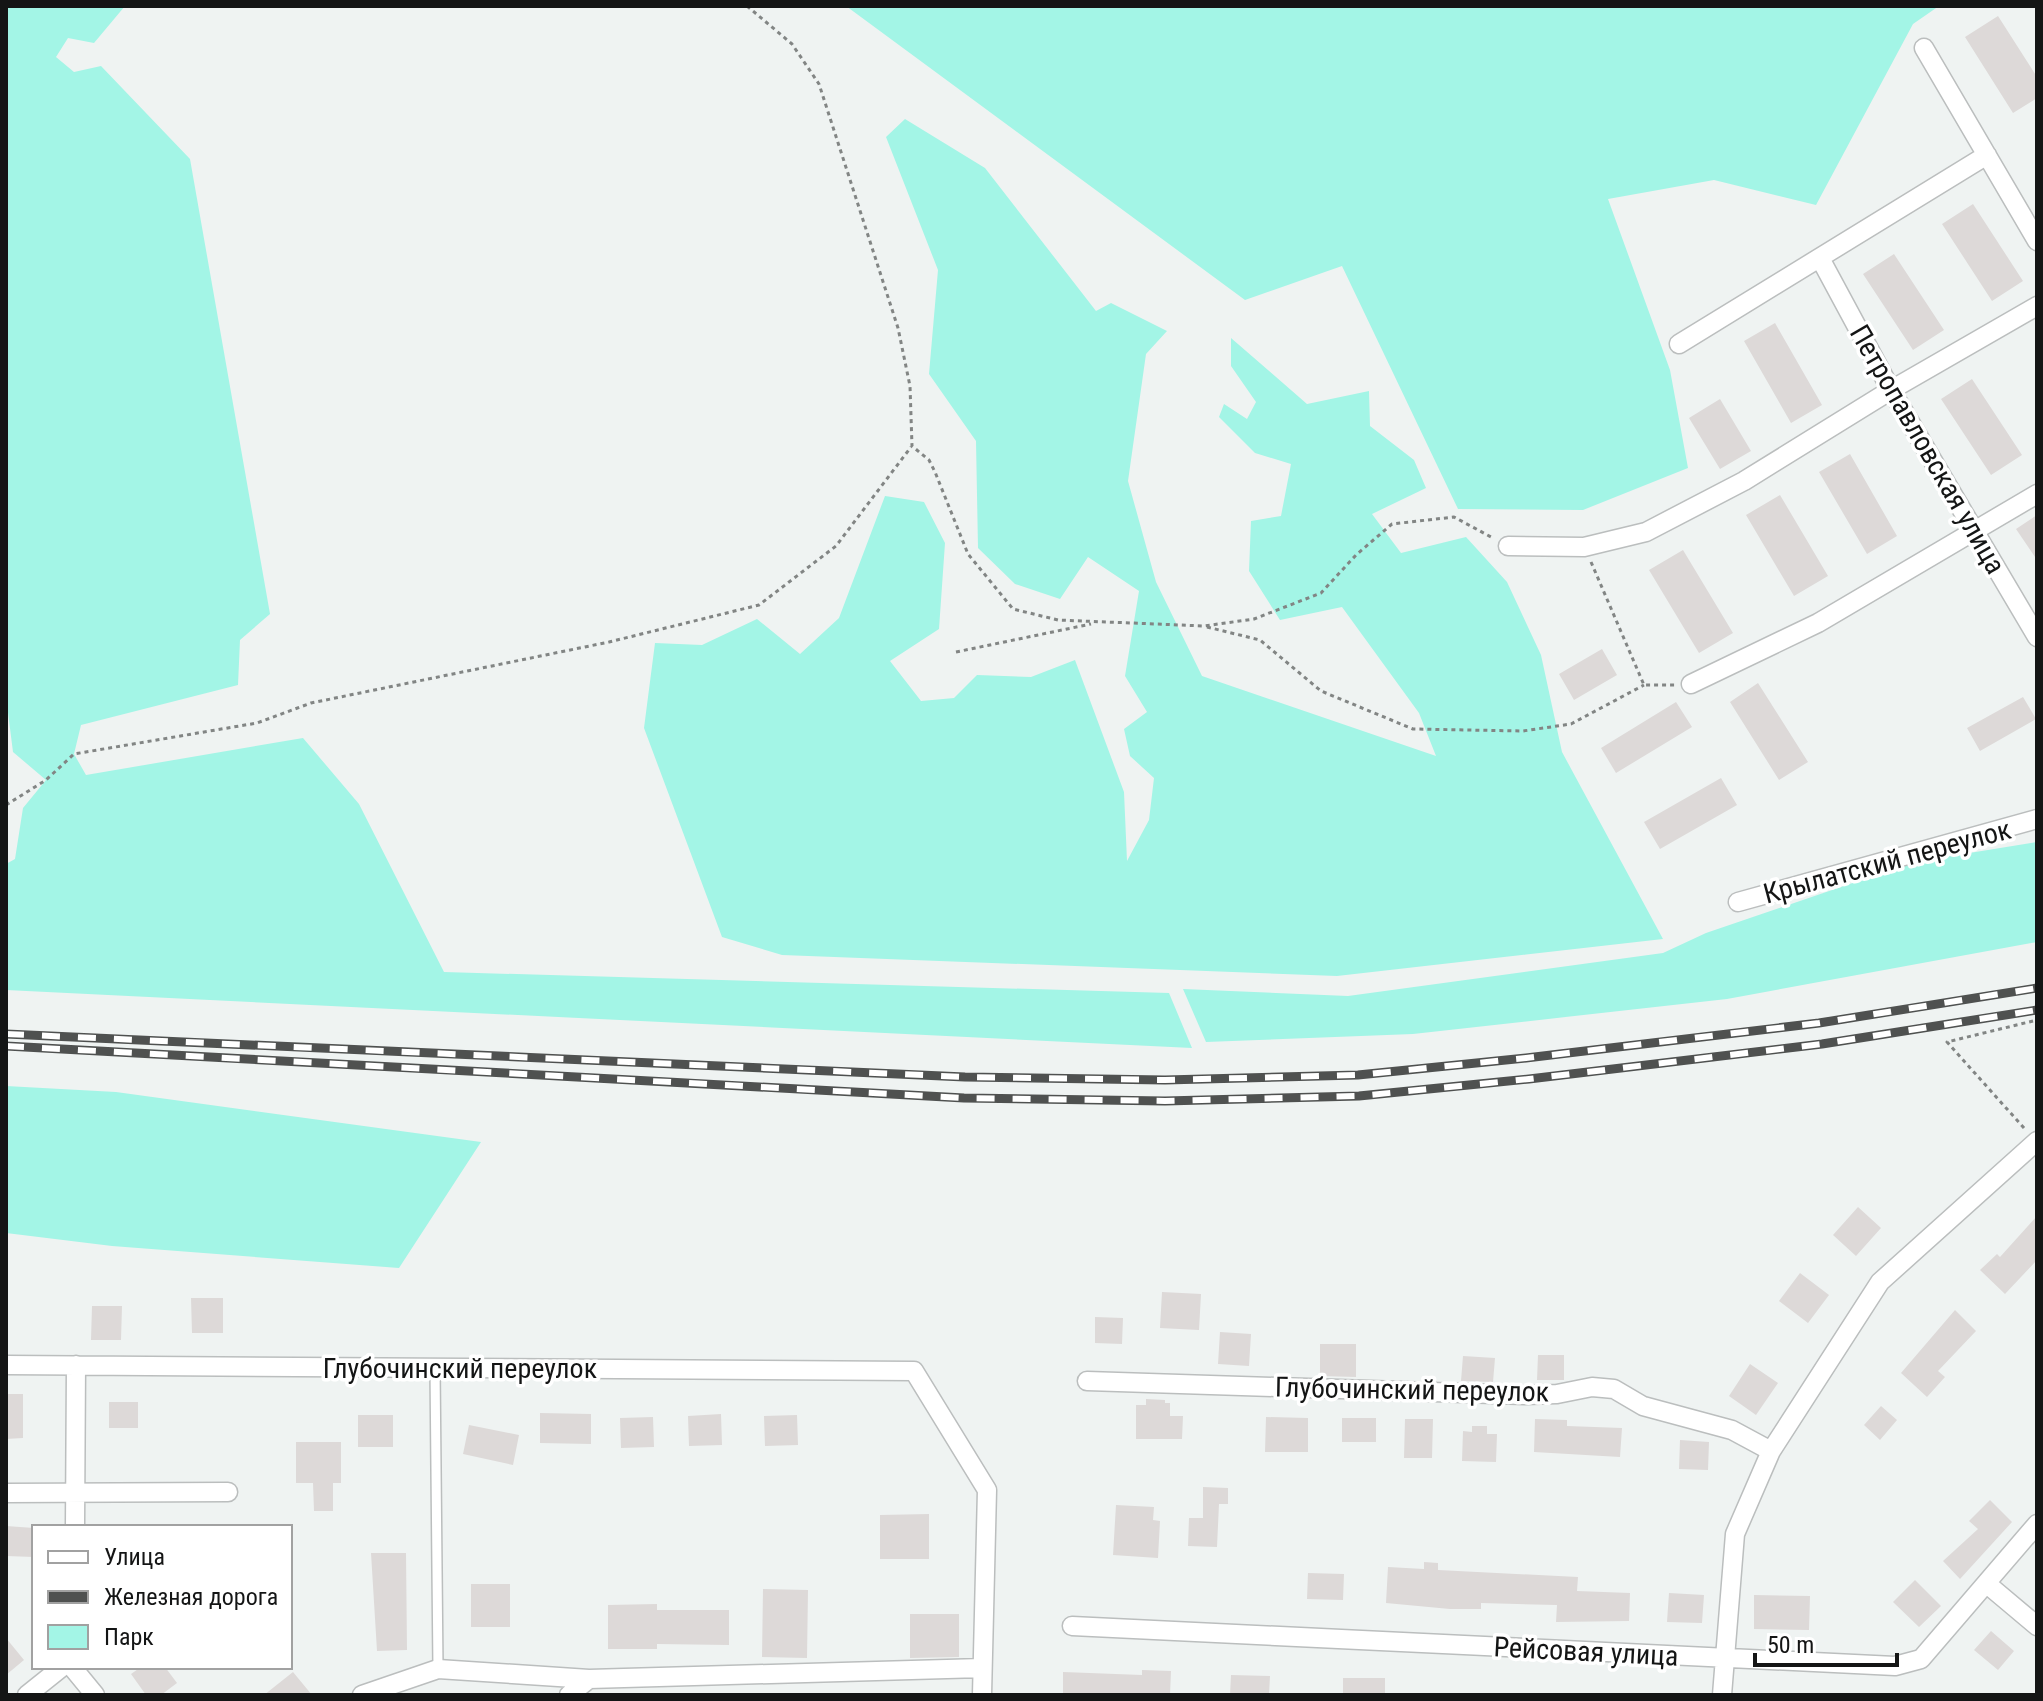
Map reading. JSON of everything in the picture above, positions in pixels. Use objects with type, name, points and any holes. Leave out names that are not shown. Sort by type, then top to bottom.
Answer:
[{"type":"street","points":[[1924,48],[2037,241]]},
{"type":"street","points":[[1679,344],[1821,260],[1987,155]]},
{"type":"street","name":"Петропавловская улица","points":[[1821,260],[1891,390],[2037,637]]},
{"type":"street","points":[[1508,546],[1584,547],[1646,532],[1744,481],[1891,390],[2037,306]]},
{"type":"street","points":[[1691,684],[1818,623],[2037,494]]},
{"type":"street","name":"Крылатский переулок","points":[[1738,902],[2037,819]]},
{"type":"street","points":[[1722,1695],[1735,1534],[1771,1451],[1880,1282],[2036,1141]]},
{"type":"street","name":"Глубочинский переулок","points":[[6,1365],[914,1371],[987,1490],[982,1668]]},
{"type":"street","points":[[75,1525],[76,1365]]},
{"type":"street","name":"Глубочинский переулок","points":[[1087,1381],[1525,1395],[1557,1394],[1592,1387],[1614,1389],[1643,1406],[1732,1430],[1771,1451]]},
{"type":"street","points":[[6,1493],[228,1492]]},
{"type":"street","name":"Рейсовая улица","points":[[1072,1626],[1895,1666],[1921,1659],[2037,1524]]},
{"type":"street","points":[[1987,1584],[2037,1626]]},
{"type":"street","points":[[362,1695],[438,1669],[589,1679],[982,1668],[982,1695]]},
{"type":"street","points":[[27,1695],[60,1669]]},
{"type":"street","points":[[74,1669],[95,1695]]},
{"type":"street","points":[[569,1695],[589,1679]]},
{"type":"lane","points":[[435,1368],[438,1669]]},
{"type":"path","points":[[6,805],[46,780],[74,754],[257,723],[311,703],[609,642],[759,605],[836,546],[912,446],[910,386],[898,328],[819,84],[792,44],[747,6]]},
{"type":"path","points":[[912,446],[929,460],[968,554],[1013,609],[1058,620],[1204,626],[1254,619],[1321,593],[1356,555],[1392,524],[1454,517],[1508,546]]},
{"type":"path","points":[[1584,547],[1644,685]]},
{"type":"path","points":[[956,652],[1099,622]]},
{"type":"path","points":[[1204,626],[1260,640],[1321,691],[1413,729],[1523,731],[1571,724],[1644,685],[1691,684]]},
{"type":"path","points":[[2036,1141],[2003,1100],[1947,1042],[2037,1020]]},
{"type":"green space","points":[[6,6],[125,6],[94,43],[68,38],[56,57],[74,72],[101,66],[190,159],[270,614],[240,640],[238,685],[81,725],[74,754],[86,775],[303,738],[359,804],[444,972],[1169,993],[1192,1048],[6,990],[6,864],[15,859],[23,808],[46,780],[13,752],[6,697]]},
{"type":"green space","points":[[846,6],[1939,6],[1913,24],[1816,205],[1714,180],[1608,199],[1670,370],[1688,468],[1583,510],[1458,509],[1342,266],[1245,300]]},
{"type":"green space","points":[[905,119],[985,168],[1096,311],[1111,303],[1167,331],[1146,354],[1128,481],[1156,582],[1202,676],[1436,756],[1419,713],[1342,607],[1280,620],[1249,571],[1251,521],[1281,516],[1291,464],[1255,453],[1219,417],[1224,404],[1247,419],[1256,402],[1231,366],[1231,338],[1307,404],[1369,391],[1370,426],[1414,460],[1426,488],[1372,514],[1401,553],[1466,537],[1507,582],[1541,655],[1562,752],[1663,939],[1337,976],[782,955],[722,937],[644,728],[655,643],[702,645],[757,619],[800,654],[839,618],[885,496],[924,502],[945,543],[939,629],[890,661],[921,701],[954,698],[977,675],[1031,677],[1075,660],[1124,792],[1127,861],[1149,820],[1154,778],[1130,756],[1124,729],[1147,712],[1125,676],[1139,591],[1088,557],[1060,599],[1015,584],[978,548],[976,441],[929,374],[938,270],[886,137]]},
{"type":"green space","points":[[2037,842],[2037,942],[1727,999],[1413,1034],[1206,1042],[1183,989],[1348,996],[1663,953],[1706,933],[1914,862]]},
{"type":"green space","points":[[6,1086],[116,1092],[481,1142],[399,1268],[112,1246],[6,1233]]},
{"type":"building","points":[[1998,16],[2037,77],[2037,98],[2013,113],[1965,37]]},
{"type":"building","points":[[1973,204],[2023,281],[1992,301],[1942,224]]},
{"type":"building","points":[[1894,254],[1944,330],[1913,350],[1863,274]]},
{"type":"building","points":[[1775,323],[1822,405],[1791,423],[1744,341]]},
{"type":"building","points":[[1972,379],[2022,455],[1991,475],[1941,399]]},
{"type":"building","points":[[1720,399],[1751,451],[1720,469],[1689,418]]},
{"type":"building","points":[[1850,454],[1897,536],[1867,554],[1819,472]]},
{"type":"building","points":[[1780,495],[1828,576],[1794,596],[1746,515]]},
{"type":"building","points":[[2037,515],[2037,560],[2016,529]]},
{"type":"building","points":[[1683,550],[1733,633],[1699,653],[1649,570]]},
{"type":"building","points":[[1602,649],[1617,675],[1574,700],[1559,674]]},
{"type":"building","points":[[1758,683],[1808,762],[1779,780],[1730,702]]},
{"type":"building","points":[[2023,697],[2036,719],[1980,751],[1967,728]]},
{"type":"building","points":[[1676,702],[1692,727],[1616,773],[1601,748]]},
{"type":"building","points":[[1721,778],[1737,805],[1660,849],[1644,822]]},
{"type":"building","points":[[1858,1207],[1881,1228],[1856,1256],[1833,1235]]},
{"type":"building","points":[[2037,1216],[2037,1260],[2005,1294],[1980,1270],[1997,1254],[2000,1257]]},
{"type":"building","points":[[1800,1273],[1829,1295],[1808,1323],[1779,1301]]},
{"type":"building","points":[[1162,1292],[1201,1294],[1199,1330],[1160,1328]]},
{"type":"building","points":[[191,1298],[223,1298],[223,1333],[192,1333]]},
{"type":"building","points":[[92,1306],[122,1306],[121,1340],[91,1340]]},
{"type":"building","points":[[1955,1310],[1976,1331],[1938,1371],[1945,1377],[1927,1397],[1901,1373]]},
{"type":"building","points":[[1095,1317],[1123,1318],[1122,1344],[1095,1343]]},
{"type":"building","points":[[1220,1332],[1251,1334],[1249,1366],[1218,1364]]},
{"type":"building","points":[[1320,1344],[1356,1344],[1356,1377],[1320,1376]]},
{"type":"building","points":[[1538,1355],[1564,1355],[1564,1380],[1537,1380]]},
{"type":"building","points":[[1463,1356],[1495,1358],[1493,1382],[1461,1381]]},
{"type":"building","points":[[1750,1364],[1778,1383],[1756,1415],[1729,1396]]},
{"type":"building","points":[[6,1394],[23,1394],[23,1438],[6,1439]]},
{"type":"building","points":[[1146,1399],[1165,1400],[1165,1403],[1170,1403],[1170,1416],[1183,1416],[1182,1439],[1136,1439],[1136,1405],[1146,1405]]},
{"type":"building","points":[[109,1402],[138,1402],[138,1428],[109,1428]]},
{"type":"building","points":[[1881,1406],[1897,1420],[1880,1440],[1864,1425]]},
{"type":"building","points":[[540,1413],[591,1414],[591,1444],[540,1443]]},
{"type":"building","points":[[721,1414],[722,1445],[689,1446],[688,1416]]},
{"type":"building","points":[[358,1415],[393,1415],[393,1447],[358,1447]]},
{"type":"building","points":[[797,1415],[798,1445],[765,1446],[764,1416]]},
{"type":"building","points":[[653,1417],[654,1447],[621,1448],[620,1418]]},
{"type":"building","points":[[1266,1417],[1308,1418],[1308,1452],[1265,1452]]},
{"type":"building","points":[[1342,1418],[1376,1418],[1376,1442],[1342,1442]]},
{"type":"building","points":[[1405,1419],[1433,1419],[1432,1458],[1404,1458]]},
{"type":"building","points":[[1535,1419],[1567,1420],[1567,1426],[1622,1428],[1620,1457],[1534,1452]]},
{"type":"building","points":[[469,1425],[519,1435],[513,1465],[463,1454]]},
{"type":"building","points":[[1472,1426],[1487,1426],[1487,1434],[1497,1434],[1496,1462],[1462,1461],[1463,1431],[1472,1432]]},
{"type":"building","points":[[1680,1440],[1709,1442],[1708,1470],[1679,1469]]},
{"type":"building","points":[[296,1442],[341,1442],[341,1483],[333,1483],[333,1511],[314,1511],[313,1483],[296,1483]]},
{"type":"building","points":[[1203,1487],[1228,1488],[1228,1504],[1219,1504],[1217,1547],[1188,1546],[1189,1518],[1203,1518]]},
{"type":"building","points":[[1990,1500],[2012,1522],[1960,1579],[1943,1561],[1978,1529],[1969,1521]]},
{"type":"building","points":[[1116,1505],[1154,1507],[1153,1520],[1160,1521],[1158,1558],[1113,1555]]},
{"type":"building","points":[[929,1514],[929,1559],[880,1559],[880,1515]]},
{"type":"building","points":[[6,1526],[32,1528],[32,1557],[6,1556]]},
{"type":"building","points":[[371,1553],[406,1553],[407,1650],[377,1651]]},
{"type":"building","points":[[1424,1562],[1438,1563],[1438,1570],[1578,1577],[1577,1591],[1630,1593],[1629,1621],[1556,1622],[1557,1605],[1481,1603],[1481,1609],[1450,1609],[1386,1603],[1388,1567],[1424,1569]]},
{"type":"building","points":[[1308,1573],[1344,1574],[1343,1600],[1307,1599]]},
{"type":"building","points":[[1915,1580],[1941,1606],[1919,1627],[1893,1602]]},
{"type":"building","points":[[471,1584],[510,1584],[510,1627],[471,1627]]},
{"type":"building","points":[[763,1589],[808,1590],[807,1658],[762,1657]]},
{"type":"building","points":[[1669,1593],[1704,1595],[1702,1623],[1667,1622]]},
{"type":"building","points":[[1754,1595],[1810,1596],[1809,1630],[1754,1629]]},
{"type":"building","points":[[657,1604],[657,1610],[729,1610],[729,1645],[657,1644],[657,1649],[608,1649],[608,1605]]},
{"type":"building","points":[[910,1614],[959,1614],[959,1657],[910,1658]]},
{"type":"building","points":[[1991,1631],[2014,1651],[1998,1670],[1974,1650]]},
{"type":"building","points":[[6,1638],[24,1660],[6,1675]]},
{"type":"building","points":[[138,1669],[166,1669],[177,1683],[161,1695],[146,1695],[131,1674]]},
{"type":"building","points":[[1142,1670],[1171,1671],[1170,1695],[1063,1695],[1063,1672],[1142,1675]]},
{"type":"building","points":[[293,1672],[312,1695],[264,1695]]},
{"type":"building","points":[[1231,1675],[1270,1676],[1269,1695],[1230,1695]]},
{"type":"building","points":[[1343,1678],[1385,1678],[1385,1695],[1343,1695]]},
{"type":"railway","points":[[6,1034],[965,1077],[1165,1080],[1358,1075],[1526,1058],[1819,1023],[2037,988]]},
{"type":"railway","points":[[6,1046],[964,1098],[1165,1101],[1359,1096],[1529,1079],[1822,1044],[2037,1010]]}]
